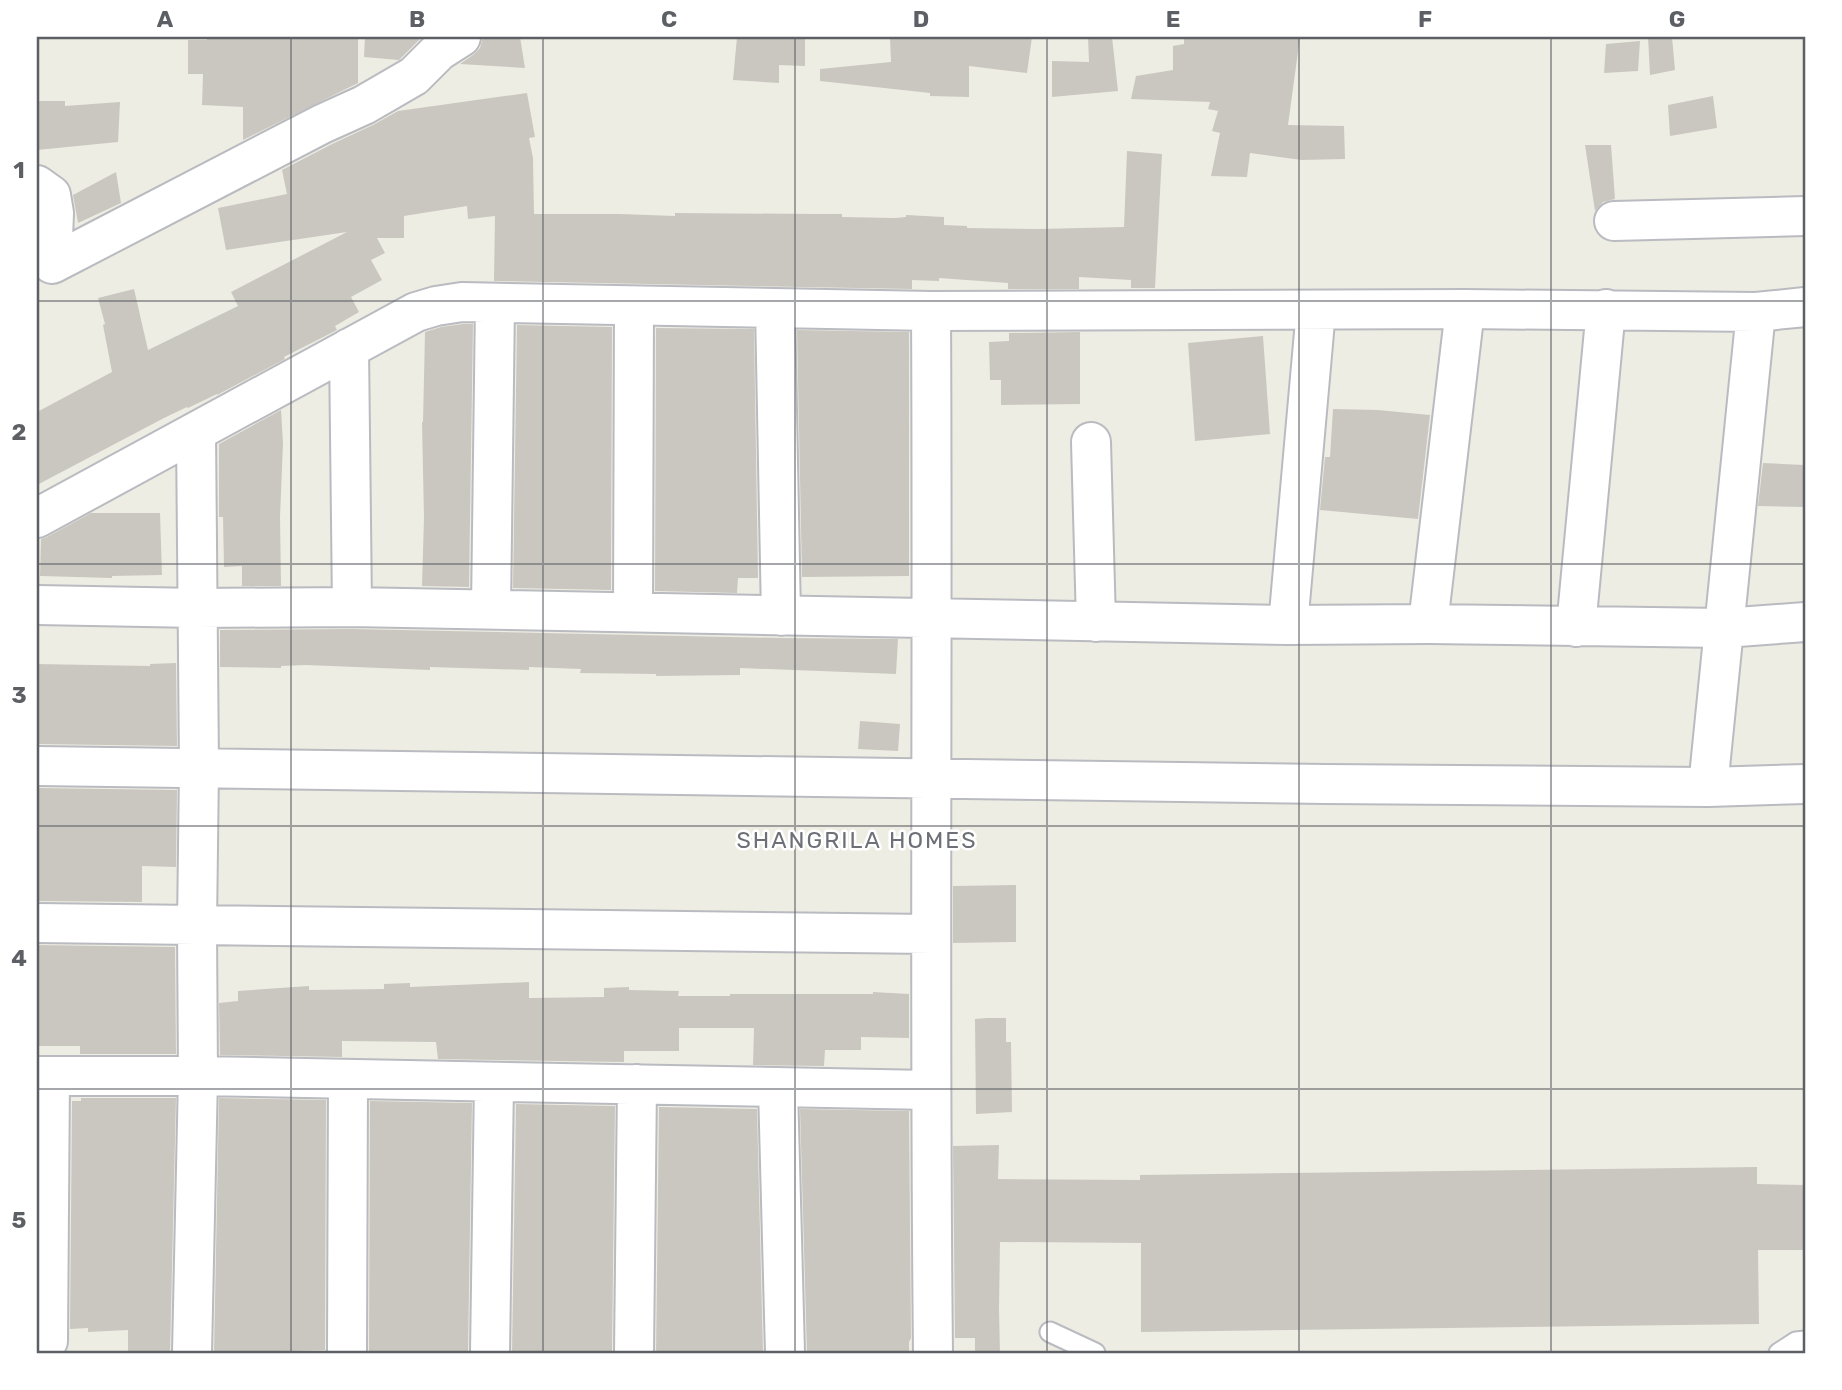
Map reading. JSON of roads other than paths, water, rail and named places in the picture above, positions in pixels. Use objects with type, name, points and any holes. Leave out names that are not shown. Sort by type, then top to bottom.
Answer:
[{"type":"street","points":[[44,268],[322,124],[363,106],[414,76],[439,51],[461,37]]},
{"type":"street","points":[[37,185],[51,195],[54,213],[44,268]]},
{"type":"street","points":[[1614,221],[1805,216]]},
{"type":"street","points":[[37,518],[416,312],[462,302],[931,311],[1606,309],[1756,312],[1805,307]]},
{"type":"street","points":[[491,609],[495,303]]},
{"type":"street","points":[[633,612],[634,306]]},
{"type":"street","points":[[775,308],[781,616]]},
{"type":"street","points":[[1429,624],[1465,309]]},
{"type":"street","points":[[1576,627],[1606,309]]},
{"type":"street","points":[[1288,625],[1316,310]]},
{"type":"street","points":[[931,311],[930,1090],[933,1353]]},
{"type":"street","points":[[1708,787],[1756,312]]},
{"type":"street","points":[[349,348],[352,607]]},
{"type":"street","points":[[192,1353],[198,1076],[196,432]]},
{"type":"street","points":[[1091,442],[1096,622]]},
{"type":"street","points":[[37,605],[491,609],[1288,625],[1724,628],[1805,622]]},
{"type":"street","points":[[37,766],[1339,784],[1708,787],[1805,784]]},
{"type":"street","points":[[37,923],[931,934]]},
{"type":"street","points":[[48,1341],[43,1076],[198,1076],[930,1090]]},
{"type":"street","points":[[347,1353],[348,1079]]},
{"type":"street","points":[[490,1353],[494,1082]]},
{"type":"street","points":[[634,1353],[637,1084]]},
{"type":"street","points":[[778,1087],[785,1353]]},
{"type":"lane","points":[[1050,1332],[1095,1353]]},
{"type":"lane","points":[[1779,1353],[1796,1342],[1805,1341]]},
{"type":"district","name":"SHANGRILA HOMES","points":[[857,840]]}]
